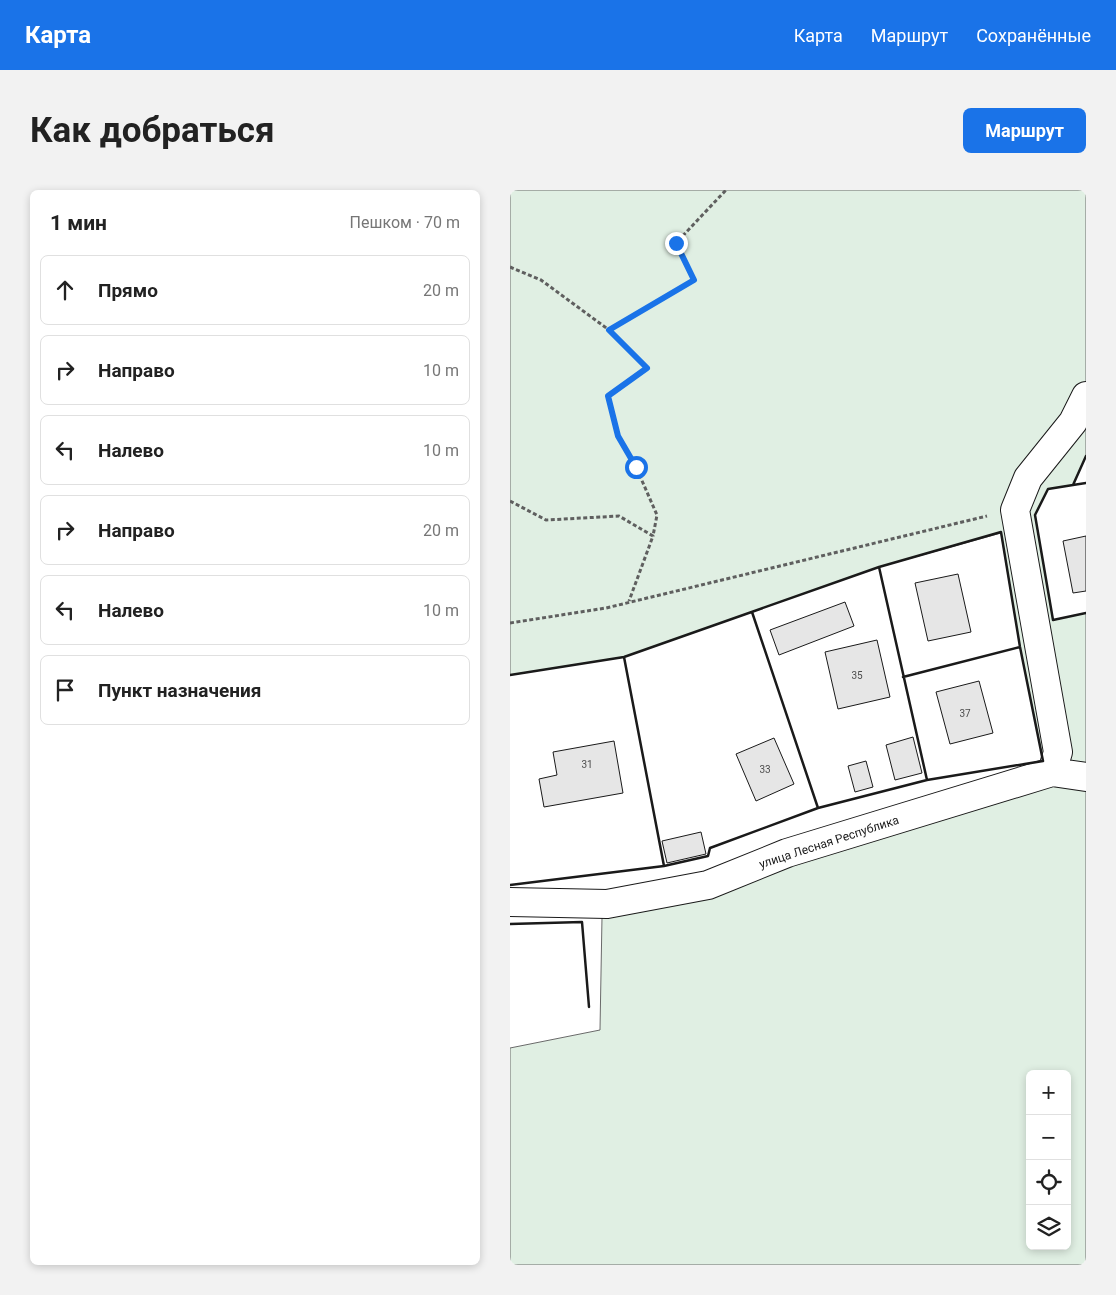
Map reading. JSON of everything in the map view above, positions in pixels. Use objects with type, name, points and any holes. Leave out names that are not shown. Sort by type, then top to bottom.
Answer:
[{"type":"street","points":[[1052,772],[1058,752],[1014,510],[1028,478],[1073,422],[1086,396]]},
{"type":"street","name":"улица Лесная Республика","points":[[510,902],[607,904],[708,884],[787,853],[1052,772],[1086,777]]},
{"type":"path","points":[[609,330],[694,280],[676,243],[726,190]]},
{"type":"path","points":[[510,267],[541,280],[609,330],[647,368],[608,396],[618,436],[636,467],[657,515],[653,536],[629,602]]},
{"type":"path","points":[[510,501],[546,520],[619,516],[653,536]]},
{"type":"path","points":[[510,623],[629,602],[1014,510]]},
{"type":"green space","points":[[510,190],[1086,190],[1086,456],[1073,485],[1048,489],[1035,515],[1053,620],[1086,613],[1086,1265],[510,1265],[510,1048],[600,1030],[602,917],[1043,760],[1020,647],[1001,533],[879,567],[624,657],[510,675]]},
{"type":"building","points":[[1086,536],[1086,591],[1073,593],[1063,541]]},
{"type":"building","points":[[958,574],[971,632],[928,641],[915,583]]},
{"type":"building","points":[[845,602],[854,626],[779,655],[770,630]]},
{"type":"building","points":[[877,640],[890,697],[838,709],[825,652]]},
{"type":"building","points":[[979,681],[993,733],[950,744],[936,692]]},
{"type":"building","points":[[913,737],[922,773],[895,780],[886,745]]},
{"type":"building","points":[[774,738],[794,784],[756,801],[736,754]]},
{"type":"building","points":[[614,741],[623,793],[544,807],[539,779],[557,775],[553,752]]},
{"type":"building","points":[[866,761],[873,787],[855,792],[848,766]]},
{"type":"building","points":[[701,832],[706,854],[667,863],[662,841]]},
{"type":"wall","points":[[1086,456],[1073,485],[1048,489],[1035,515],[1053,620],[1086,613]]},
{"type":"wall","points":[[1073,485],[1086,483]]},
{"type":"wall","points":[[510,675],[624,657],[879,567],[1001,532],[1020,647],[1043,761],[927,780],[818,808],[710,848],[708,856],[664,866],[510,885]]},
{"type":"wall","points":[[879,567],[927,780]]},
{"type":"wall","points":[[752,612],[818,808]]},
{"type":"wall","points":[[903,677],[1020,647]]},
{"type":"wall","points":[[624,657],[664,866]]},
{"type":"wall","points":[[510,924],[582,922],[589,1007]]},
{"type":"route","points":[[636,467],[618,436],[608,396],[647,368],[609,330],[694,280],[676,243]]}]
